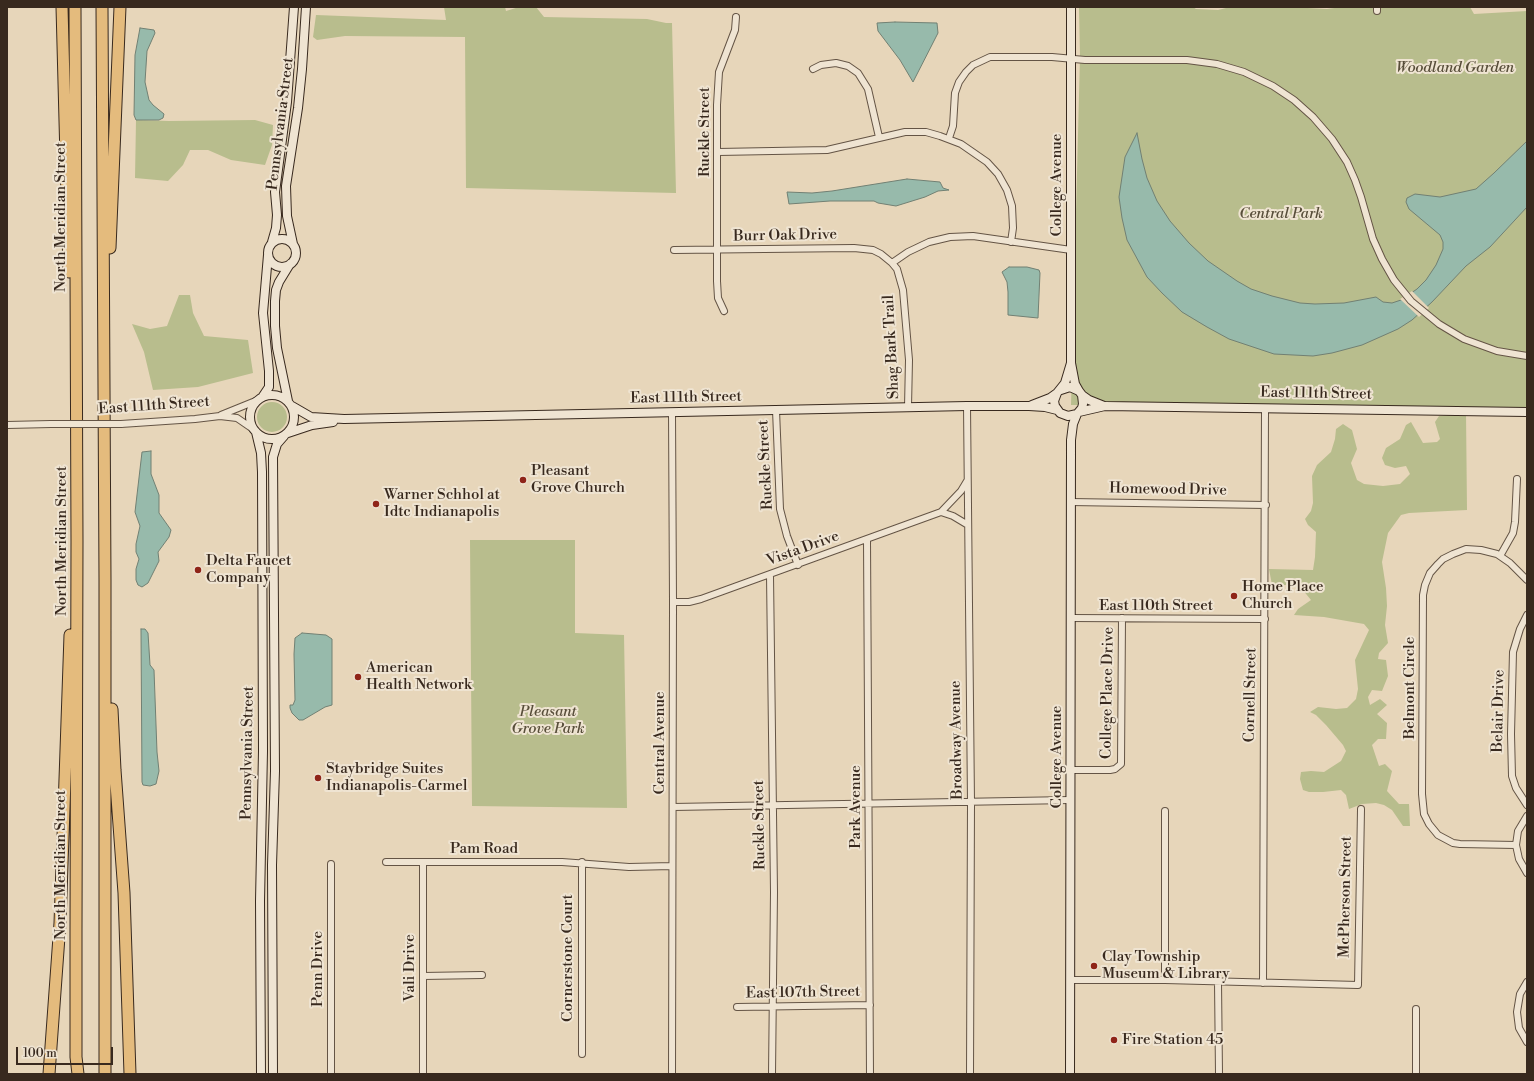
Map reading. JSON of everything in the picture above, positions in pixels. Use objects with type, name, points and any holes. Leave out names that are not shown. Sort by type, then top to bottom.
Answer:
[{"type":"highway","points":[[62,7],[68,268],[76,326]]},
{"type":"highway","name":"North Meridian Street","points":[[75,7],[77,541],[76,1057],[78,1074]]},
{"type":"highway","points":[[102,7],[105,580],[105,1074]]},
{"type":"highway","points":[[103,324],[110,245],[120,7]]},
{"type":"highway","points":[[49,1074],[58,946],[69,642],[77,541]]},
{"type":"highway","points":[[105,580],[112,688],[115,770],[124,893],[130,1074]]},
{"type":"highway","points":[[75,1074],[76,1057]]},
{"type":"main road","name":"Pennsylvania Street","points":[[272,242],[276,228],[277,215],[275,192],[288,102],[294,7]]},
{"type":"main road","name":"Pennsylvania Street","points":[[293,244],[287,216],[286,186],[300,96],[306,7]]},
{"type":"main road","name":"College Avenue","points":[[1071,7],[1071,363],[1076,384],[1080,393]]},
{"type":"main road","points":[[283,238],[293,244],[296,250],[295,259],[290,264],[276,290],[275,326],[277,348],[290,403],[295,413],[295,421],[292,428],[286,435],[270,439],[260,436],[255,431],[250,416],[254,404],[269,387],[269,371],[263,313],[268,248],[272,242],[283,238]]},
{"type":"main road","points":[[268,255],[270,262],[278,267],[283,267],[290,264]]},
{"type":"main road","name":"College Avenue","points":[[1059,391],[1067,377],[1071,363]]},
{"type":"main road","points":[[1070,387],[1080,393],[1083,404],[1078,413],[1068,416],[1058,412],[1054,401],[1059,391],[1070,387]]},
{"type":"main road","name":"East 111th Street","points":[[1029,406],[1046,400],[1059,391]]},
{"type":"main road","name":"East 111th Street","points":[[1080,393],[1093,402],[1105,406]]},
{"type":"main road","points":[[260,398],[277,395],[290,403]]},
{"type":"main road","name":"East 111th Street","points":[[290,403],[311,417],[344,419],[967,406],[1045,407],[1058,412]]},
{"type":"main road","name":"East 111th Street","points":[[1078,413],[1105,406],[1527,412]]},
{"type":"main road","name":"College Avenue","points":[[1058,412],[1066,424],[1070,440]]},
{"type":"main road","name":"College Avenue","points":[[1070,1074],[1070,440],[1073,424],[1078,413]]},
{"type":"main road","name":"East 111th Street","points":[[286,435],[312,425],[344,419]]},
{"type":"main road","name":"Pennsylvania Street","points":[[255,431],[261,453],[262,472],[263,751],[260,901],[261,1074]]},
{"type":"main road","name":"Pennsylvania Street","points":[[273,1074],[273,457],[277,444],[286,435]]},
{"type":"street","name":"Ruckle Street","points":[[724,311],[718,298],[717,291],[717,105],[719,72],[735,30],[736,18]]},
{"type":"street","points":[[949,138],[953,126],[957,88],[962,77],[973,65],[984,59],[996,56],[1052,56],[1085,60],[1182,60],[1204,62],[1244,72],[1263,80],[1287,95],[1307,111],[1329,135],[1344,158],[1360,193],[1376,246],[1382,259],[1394,280],[1411,301],[1433,320],[1456,335],[1478,345],[1503,353],[1527,356]]},
{"type":"street","points":[[813,69],[822,65],[836,63],[848,66],[858,73],[868,89],[879,137]]},
{"type":"street","points":[[718,152],[821,150],[879,137],[914,132],[926,132],[949,138],[961,144],[987,162],[1003,182],[1012,206],[1013,228],[1011,242]]},
{"type":"street","points":[[892,263],[908,252],[929,242],[950,237],[973,236],[1071,250]]},
{"type":"street","name":"Burr Oak Drive","points":[[674,250],[864,248],[881,254],[892,263]]},
{"type":"street","name":"Shag Bark Trail","points":[[892,263],[900,276],[904,298],[909,360],[908,407]]},
{"type":"street","name":"East 111th Street","points":[[220,416],[260,398]]},
{"type":"street","name":"Broadway Avenue","points":[[967,406],[971,802],[970,1074]]},
{"type":"street","name":"Cornell Street","points":[[1263,983],[1266,505],[1265,408]]},
{"type":"street","name":"Ruckle Street","points":[[776,410],[780,509],[787,536],[798,564]]},
{"type":"street","name":"Central Avenue","points":[[672,412],[674,602],[672,1074]]},
{"type":"street","name":"East 111th Street","points":[[7,425],[121,424],[220,416],[237,418],[255,431]]},
{"type":"street","points":[[1500,556],[1511,537],[1515,522],[1516,479]]},
{"type":"street","name":"Vista Drive","points":[[674,602],[696,601],[941,512],[968,482]]},
{"type":"street","name":"Homewood Drive","points":[[1070,502],[1266,505]]},
{"type":"street","points":[[941,512],[953,516],[968,525]]},
{"type":"street","name":"Park Avenue","points":[[868,539],[870,1074]]},
{"type":"street","name":"Belmont Circle","points":[[1516,845],[1460,844],[1446,840],[1438,835],[1429,824],[1424,814],[1422,803],[1423,596],[1425,585],[1430,573],[1443,559],[1460,551],[1490,551],[1510,563],[1527,580]]},
{"type":"street","name":"Ruckle Street","points":[[770,575],[773,805],[772,1074]]},
{"type":"street","name":"Belair Drive","points":[[1527,615],[1520,629],[1513,652],[1511,734],[1511,772],[1513,782],[1527,805]]},
{"type":"street","name":"East 110th Street","points":[[1070,618],[1265,620]]},
{"type":"street","name":"College Place Drive","points":[[1071,770],[1110,770],[1115,769],[1120,764],[1122,618]]},
{"type":"street","points":[[673,806],[1070,800]]},
{"type":"street","name":"McPherson Street","points":[[1263,983],[1358,985],[1361,810]]},
{"type":"street","points":[[1165,811],[1165,980]]},
{"type":"street","points":[[1527,816],[1518,831],[1516,845],[1518,859],[1527,873]]},
{"type":"street","name":"Pam Road","points":[[386,862],[582,862],[629,867],[672,866]]},
{"type":"street","name":"Vali Drive","points":[[423,862],[423,1074]]},
{"type":"street","name":"Cornerstone Court","points":[[582,862],[582,1054]]},
{"type":"street","name":"Penn Drive","points":[[331,864],[331,1074]]},
{"type":"street","points":[[423,976],[482,975]]},
{"type":"street","points":[[1071,980],[1165,980],[1263,983]]},
{"type":"street","points":[[1218,982],[1219,1074]]},
{"type":"street","points":[[1527,982],[1520,994],[1516,1012],[1519,1028],[1527,1042]]},
{"type":"street","name":"East 107th Street","points":[[737,1007],[870,1005]]},
{"type":"street","points":[[1416,1009],[1416,1074]]},
{"type":"green space","points":[[444,7],[505,7],[506,11],[519,7],[536,7],[544,17],[647,19],[672,23],[676,193],[466,188],[465,37],[345,36],[317,40],[313,37],[316,15],[446,20]]},
{"type":"green space","name":"Central Park","points":[[1079,7],[1193,7],[1196,9],[1218,10],[1230,7],[1327,9],[1342,7],[1470,7],[1474,14],[1527,11],[1527,408],[1071,405],[1080,57]]},
{"type":"green space","points":[[136,120],[255,120],[273,125],[272,145],[265,165],[231,160],[208,150],[190,150],[183,165],[168,181],[135,178]]},
{"type":"green space","points":[[179,295],[190,295],[193,313],[204,336],[248,340],[253,373],[198,387],[153,390],[144,352],[132,324],[150,329],[167,326]]},
{"type":"green space","points":[[272,402],[278,403],[286,411],[286,423],[278,431],[272,432],[266,431],[258,423],[257,417],[258,411],[266,403]]},
{"type":"green space","points":[[1466,413],[1467,510],[1409,513],[1401,515],[1388,533],[1382,562],[1386,588],[1387,606],[1385,625],[1388,643],[1379,653],[1378,659],[1386,660],[1388,676],[1382,691],[1372,690],[1368,697],[1370,705],[1380,699],[1387,705],[1377,714],[1387,723],[1386,739],[1378,739],[1372,745],[1379,766],[1385,764],[1392,771],[1387,791],[1399,804],[1409,804],[1410,826],[1403,826],[1392,810],[1384,805],[1376,803],[1362,804],[1349,809],[1346,795],[1341,790],[1309,792],[1303,790],[1300,779],[1301,772],[1324,772],[1341,761],[1346,751],[1343,745],[1326,725],[1316,715],[1310,712],[1318,707],[1336,709],[1347,708],[1356,699],[1358,689],[1355,660],[1369,630],[1364,624],[1324,617],[1294,615],[1298,609],[1311,600],[1302,589],[1290,585],[1272,585],[1269,569],[1313,570],[1316,532],[1308,525],[1305,519],[1311,511],[1313,503],[1312,476],[1317,465],[1331,452],[1336,429],[1343,424],[1352,430],[1357,449],[1351,463],[1357,480],[1364,484],[1383,486],[1400,484],[1410,474],[1406,466],[1395,468],[1385,465],[1382,458],[1386,448],[1400,439],[1406,425],[1411,422],[1423,443],[1437,442],[1440,439],[1435,422],[1439,416]]},
{"type":"green space","name":"Pleasant Grove Park","points":[[470,540],[575,540],[575,633],[624,635],[627,808],[472,806]]},
{"type":"shaded area","points":[[877,23],[937,23],[938,33],[913,82],[900,60],[878,31]]},
{"type":"shaded area","points":[[140,28],[154,30],[155,33],[147,51],[145,82],[149,100],[164,114],[163,118],[159,120],[136,120],[134,115],[135,55]]},
{"type":"shaded area","points":[[1137,133],[1147,178],[1157,201],[1170,221],[1189,243],[1208,261],[1251,289],[1300,303],[1344,303],[1376,297],[1383,302],[1392,303],[1401,300],[1417,289],[1426,280],[1436,265],[1443,249],[1443,242],[1440,235],[1409,209],[1406,202],[1407,198],[1415,194],[1440,197],[1476,189],[1527,141],[1527,207],[1490,247],[1466,266],[1432,302],[1412,320],[1398,329],[1362,345],[1332,353],[1313,356],[1274,354],[1229,339],[1182,312],[1147,277],[1127,240],[1119,197],[1125,157]]},
{"type":"shaded area","points":[[907,179],[940,182],[943,188],[949,190],[938,191],[925,197],[896,206],[874,201],[830,201],[789,204],[787,192],[812,193],[832,191]]},
{"type":"shaded area","points":[[1009,267],[1027,267],[1039,270],[1038,318],[1008,315],[1007,282],[1002,272]]},
{"type":"shaded area","points":[[151,451],[151,474],[159,495],[159,513],[171,530],[169,537],[158,552],[159,561],[148,583],[142,587],[138,585],[136,580],[136,569],[139,559],[136,552],[136,544],[140,526],[135,512],[142,452]]},
{"type":"shaded area","points":[[141,629],[145,629],[148,633],[150,665],[154,670],[159,771],[156,784],[150,786],[143,785],[142,782]]},
{"type":"shaded area","points":[[302,633],[326,635],[332,639],[332,705],[325,707],[303,720],[299,720],[292,713],[290,705],[293,705],[295,700],[295,638]]},
{"type":"pier","points":[[1412,291],[1429,308],[1419,317],[1400,299]]},
{"type":"place","name":"Pleasant Grove Church","points":[[523,480]]},
{"type":"place","name":"Warner Schhol at Idtc Indianapolis","points":[[376,504]]},
{"type":"place","name":"Delta Faucet Company","points":[[198,570]]},
{"type":"place","name":"Home Place Church","points":[[1234,596]]},
{"type":"place","name":"American Health Network","points":[[358,677]]},
{"type":"place","name":"Staybridge Suites Indianapolis-Carmel","points":[[318,778]]},
{"type":"place","name":"Clay Township Museum & Library","points":[[1094,966]]},
{"type":"place","name":"Fire Station 45","points":[[1114,1040]]},
{"type":"park label","name":"Woodland Garden","points":[[1455,68]]}]
